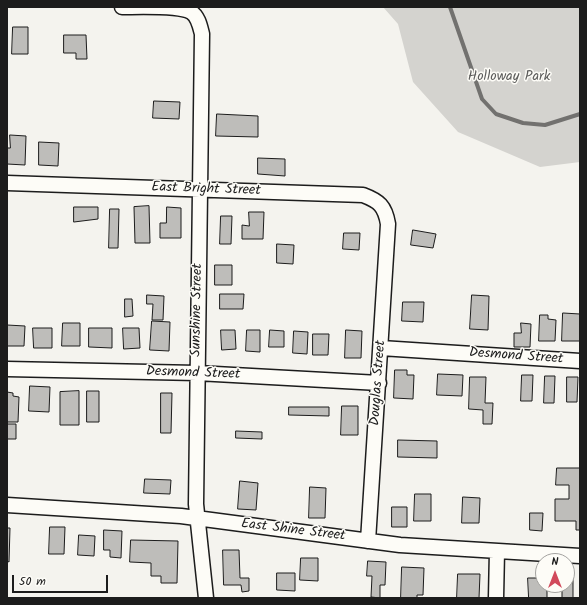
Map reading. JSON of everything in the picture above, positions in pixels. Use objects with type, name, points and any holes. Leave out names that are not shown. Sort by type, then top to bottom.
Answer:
[{"type":"street","name":"Sunshine Street","points":[[122,7],[182,8],[192,12],[199,22],[202,34],[196,504],[206,598]]},
{"type":"street","name":"East Bright Street","points":[[7,183],[363,195],[377,200],[386,213],[388,224]]},
{"type":"street","name":"Douglas Street","points":[[368,541],[388,224]]},
{"type":"street","name":"Desmond Street","points":[[381,348],[580,360]]},
{"type":"street","name":"Desmond Street","points":[[7,369],[197,373],[379,383]]},
{"type":"street","name":"East Shine Street","points":[[7,505],[181,516],[400,545],[580,556]]},
{"type":"street","points":[[496,598],[497,551]]},
{"type":"green space","name":"Holloway Park","points":[[383,7],[580,7],[580,162],[540,167],[458,132],[413,82],[398,24]]},
{"type":"building","points":[[13,27],[28,27],[28,54],[12,54]]},
{"type":"building","points":[[64,35],[86,35],[87,59],[76,59],[76,53],[64,53]]},
{"type":"building","points":[[154,101],[180,102],[179,119],[153,118]]},
{"type":"building","points":[[217,114],[258,116],[258,137],[216,136]]},
{"type":"building","points":[[10,135],[26,136],[25,165],[7,164],[7,148],[10,148]]},
{"type":"building","points":[[39,142],[59,143],[58,166],[39,165]]},
{"type":"building","points":[[258,158],[285,159],[285,176],[258,174]]},
{"type":"building","points":[[149,206],[150,243],[135,243],[134,207]]},
{"type":"building","points":[[74,207],[98,207],[98,219],[74,222]]},
{"type":"building","points":[[167,207],[181,208],[181,238],[160,238],[160,223],[166,223]]},
{"type":"building","points":[[110,209],[119,209],[118,248],[109,248]]},
{"type":"building","points":[[249,212],[264,212],[263,239],[242,239],[242,225],[249,226]]},
{"type":"building","points":[[221,216],[232,216],[231,244],[220,244]]},
{"type":"building","points":[[413,230],[436,234],[433,248],[411,245]]},
{"type":"building","points":[[344,233],[360,233],[359,250],[343,249]]},
{"type":"building","points":[[277,244],[294,245],[293,264],[277,263]]},
{"type":"building","points":[[215,265],[232,265],[232,285],[215,285]]},
{"type":"building","points":[[220,294],[244,294],[243,309],[220,309]]},
{"type":"building","points":[[147,295],[164,296],[163,320],[152,320],[153,304],[147,304]]},
{"type":"building","points":[[472,295],[489,296],[488,330],[470,329]]},
{"type":"building","points":[[125,299],[132,299],[133,316],[125,317]]},
{"type":"building","points":[[403,302],[424,302],[423,322],[402,321]]},
{"type":"building","points":[[563,313],[580,314],[580,341],[562,341]]},
{"type":"building","points":[[540,315],[548,315],[548,319],[556,320],[555,341],[539,341]]},
{"type":"building","points":[[152,321],[170,322],[169,351],[150,350]]},
{"type":"building","points":[[63,323],[80,323],[80,346],[62,346]]},
{"type":"building","points":[[521,323],[531,324],[530,347],[514,347],[514,333],[521,333]]},
{"type":"building","points":[[7,325],[25,326],[24,346],[7,346]]},
{"type":"building","points":[[33,328],[52,328],[52,348],[34,348]]},
{"type":"building","points":[[89,328],[112,328],[112,348],[89,347]]},
{"type":"building","points":[[123,328],[139,328],[140,348],[124,349]]},
{"type":"building","points":[[221,330],[235,330],[236,349],[222,350]]},
{"type":"building","points":[[247,330],[260,330],[260,352],[246,351]]},
{"type":"building","points":[[270,330],[284,331],[284,347],[269,347]]},
{"type":"building","points":[[346,330],[362,331],[361,358],[345,358]]},
{"type":"building","points":[[294,331],[308,332],[307,354],[293,353]]},
{"type":"building","points":[[313,334],[329,334],[328,355],[313,355]]},
{"type":"building","points":[[395,370],[407,370],[407,375],[414,375],[413,399],[394,398]]},
{"type":"building","points":[[438,374],[463,375],[462,396],[437,395]]},
{"type":"building","points":[[522,375],[533,375],[532,401],[521,401]]},
{"type":"building","points":[[545,376],[555,376],[554,403],[544,403]]},
{"type":"building","points":[[470,377],[486,377],[485,403],[493,403],[492,424],[483,424],[483,410],[469,409]]},
{"type":"building","points":[[567,377],[578,377],[577,402],[567,402]]},
{"type":"building","points":[[30,386],[50,387],[49,412],[29,411]]},
{"type":"building","points":[[79,391],[79,425],[60,425],[60,392]]},
{"type":"building","points":[[87,391],[99,391],[99,422],[87,422]]},
{"type":"building","points":[[7,392],[13,393],[13,396],[19,397],[18,422],[7,422]]},
{"type":"building","points":[[161,393],[172,393],[171,433],[161,433]]},
{"type":"building","points":[[342,406],[358,406],[358,435],[341,435]]},
{"type":"building","points":[[289,407],[329,407],[329,416],[289,415]]},
{"type":"building","points":[[7,424],[16,424],[16,439],[7,439]]},
{"type":"building","points":[[236,431],[262,432],[262,439],[236,438]]},
{"type":"building","points":[[398,440],[437,441],[437,458],[398,457]]},
{"type":"building","points":[[557,468],[580,468],[580,530],[576,530],[576,521],[555,521],[555,499],[569,499],[569,485],[556,485]]},
{"type":"building","points":[[145,479],[171,480],[170,494],[144,493]]},
{"type":"building","points":[[240,481],[258,483],[256,510],[238,509]]},
{"type":"building","points":[[310,487],[326,488],[325,518],[309,518]]},
{"type":"building","points":[[415,494],[431,494],[431,521],[414,521]]},
{"type":"building","points":[[463,497],[480,498],[479,523],[462,523]]},
{"type":"building","points":[[392,507],[407,507],[407,527],[392,527]]},
{"type":"building","points":[[530,513],[543,513],[542,531],[530,530]]},
{"type":"building","points":[[50,527],[65,527],[64,554],[49,554]]},
{"type":"building","points":[[7,528],[10,528],[9,562],[7,561]]},
{"type":"building","points":[[104,530],[122,531],[121,558],[110,557],[110,550],[104,550]]},
{"type":"building","points":[[79,535],[95,536],[94,556],[78,555]]},
{"type":"building","points":[[131,540],[178,541],[177,583],[161,583],[161,576],[151,576],[151,563],[130,562]]},
{"type":"building","points":[[223,550],[239,550],[240,578],[249,578],[249,591],[242,592],[241,585],[224,585]]},
{"type":"building","points":[[301,558],[318,558],[318,581],[300,580]]},
{"type":"building","points":[[368,561],[386,562],[385,585],[380,585],[380,598],[371,597],[372,576],[367,576]]},
{"type":"building","points":[[402,567],[424,568],[423,595],[417,595],[417,598],[401,598]]},
{"type":"building","points":[[277,573],[295,573],[295,591],[277,590]]},
{"type":"building","points":[[458,574],[480,574],[479,598],[457,598]]},
{"type":"building","points":[[528,578],[535,578],[535,593],[547,593],[547,598],[529,598]]},
{"type":"building","points":[[562,593],[573,593],[573,598],[562,598]]},
{"type":"waterway","points":[[450,7],[482,99],[496,114],[523,123],[545,125],[580,114]]}]
